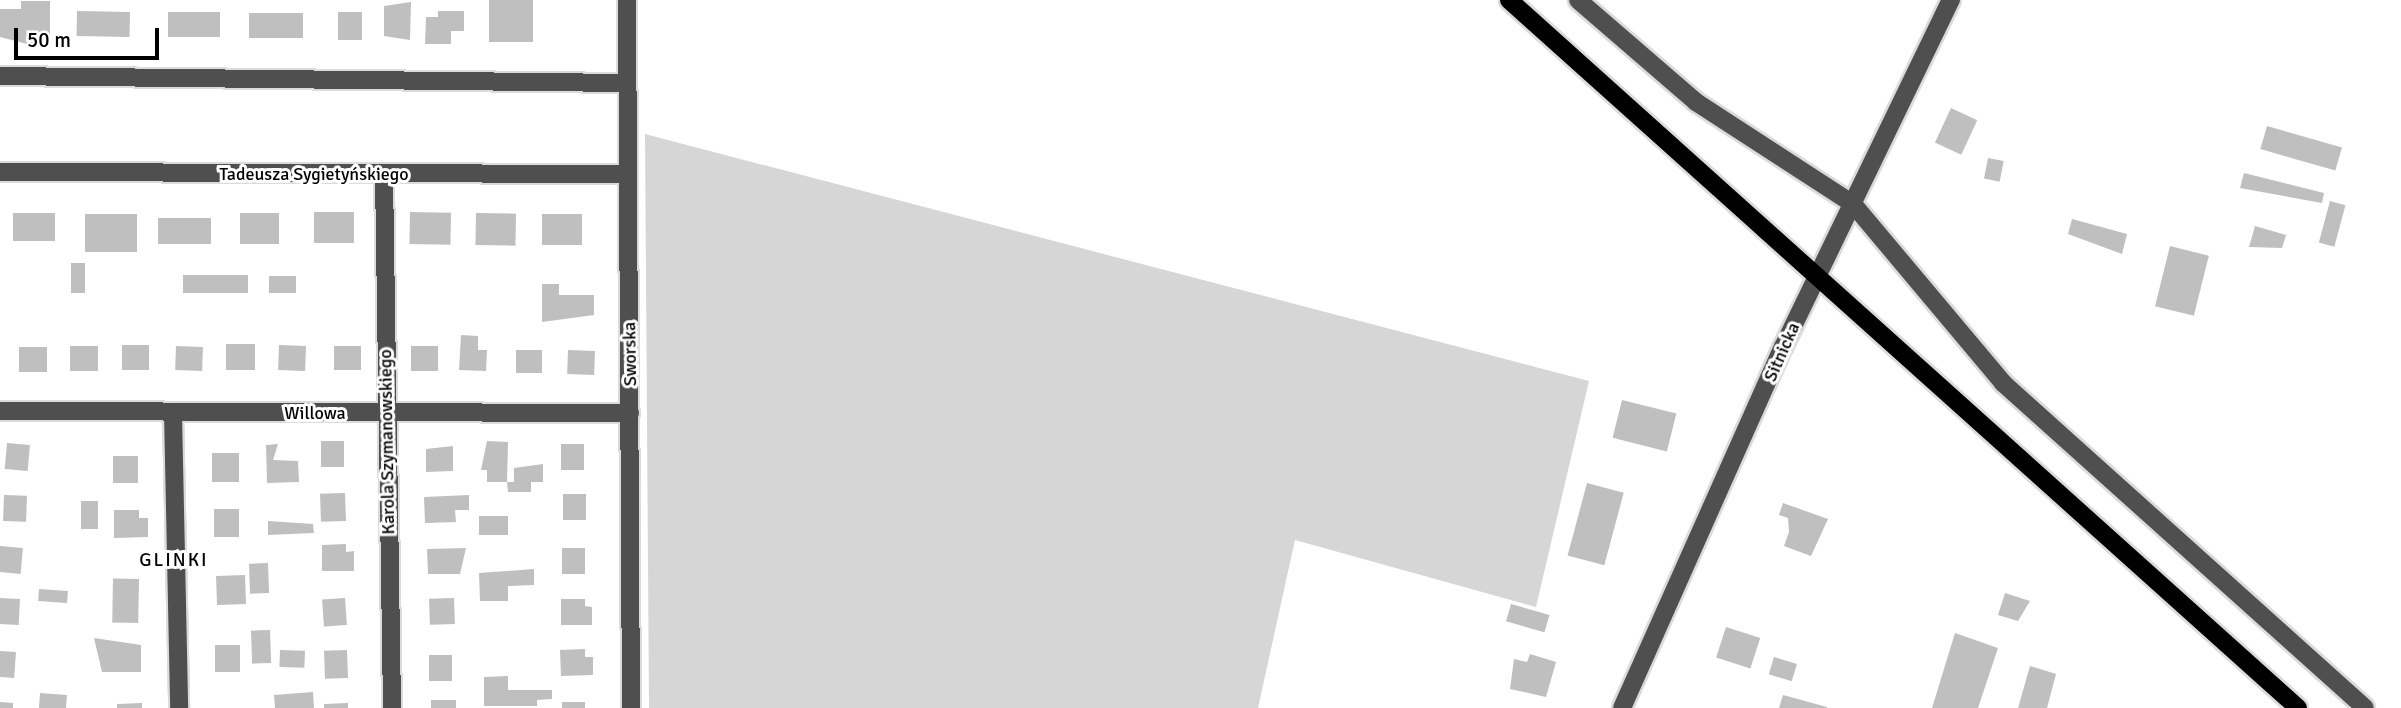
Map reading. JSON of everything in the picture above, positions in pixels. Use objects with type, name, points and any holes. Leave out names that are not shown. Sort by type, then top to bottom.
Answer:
[{"type":"main road","points":[[1509,0],[2298,708]]},
{"type":"street","name":"Sworska","points":[[627,0],[631,708]]},
{"type":"street","points":[[1578,0],[1696,102],[1853,204],[2003,383],[2365,708]]},
{"type":"street","name":"Sitnicka","points":[[1622,708],[1818,278],[1951,0]]},
{"type":"street","points":[[0,76],[627,83]]},
{"type":"street","name":"Tadeusza Sygietyńskiego","points":[[0,172],[628,174]]},
{"type":"street","name":"Karola Szymanowskiego","points":[[384,175],[385,413],[392,708]]},
{"type":"street","name":"Willowa","points":[[0,411],[630,413]]},
{"type":"street","points":[[173,413],[179,708]]},
{"type":"shaded area","points":[[645,134],[1589,381],[1536,607],[1295,540],[1258,708],[649,708]]},
{"type":"building","points":[[489,0],[533,0],[533,42],[489,42]]},
{"type":"building","points":[[21,1],[50,1],[50,35],[31,45],[0,37],[0,9],[21,9]]},
{"type":"building","points":[[411,2],[410,40],[384,36],[384,6]]},
{"type":"building","points":[[77,11],[130,12],[130,37],[77,36]]},
{"type":"building","points":[[438,11],[464,11],[464,31],[451,31],[451,44],[425,44],[426,17],[438,17]]},
{"type":"building","points":[[168,12],[220,12],[220,37],[168,37]]},
{"type":"building","points":[[338,12],[362,12],[362,40],[338,40]]},
{"type":"building","points":[[249,13],[303,13],[303,38],[249,38]]},
{"type":"building","points":[[1951,108],[1977,120],[1961,155],[1935,142]]},
{"type":"building","points":[[2267,126],[2342,147],[2335,171],[2260,149]]},
{"type":"building","points":[[1988,158],[2004,161],[2000,182],[1984,179]]},
{"type":"building","points":[[2244,173],[2324,193],[2322,203],[2240,188]]},
{"type":"building","points":[[2330,201],[2345,205],[2334,247],[2319,243]]},
{"type":"building","points":[[314,212],[354,212],[354,243],[314,243]]},
{"type":"building","points":[[410,212],[451,213],[450,245],[409,244]]},
{"type":"building","points":[[13,213],[55,213],[55,241],[13,241]]},
{"type":"building","points":[[240,213],[279,213],[279,244],[240,244]]},
{"type":"building","points":[[476,213],[516,214],[515,246],[475,245]]},
{"type":"building","points":[[85,214],[137,214],[137,252],[85,252]]},
{"type":"building","points":[[542,214],[582,214],[582,245],[542,245]]},
{"type":"building","points":[[158,218],[211,218],[211,244],[158,244]]},
{"type":"building","points":[[2072,219],[2127,234],[2122,254],[2068,234]]},
{"type":"building","points":[[2255,226],[2286,235],[2282,248],[2249,247]]},
{"type":"building","points":[[2170,246],[2209,256],[2194,316],[2155,306]]},
{"type":"building","points":[[71,263],[85,263],[85,293],[71,293]]},
{"type":"building","points":[[183,275],[248,275],[248,293],[183,293]]},
{"type":"building","points":[[269,276],[296,276],[296,293],[269,293]]},
{"type":"building","points":[[542,284],[559,284],[559,295],[594,295],[594,315],[542,322]]},
{"type":"building","points":[[461,335],[478,336],[478,350],[487,350],[486,371],[459,370]]},
{"type":"building","points":[[226,344],[255,344],[255,370],[226,370]]},
{"type":"building","points":[[122,345],[149,345],[149,370],[122,370]]},
{"type":"building","points":[[279,345],[306,346],[305,371],[278,370]]},
{"type":"building","points":[[70,346],[98,346],[98,371],[70,371]]},
{"type":"building","points":[[176,346],[203,347],[202,371],[175,370]]},
{"type":"building","points":[[334,346],[361,346],[361,370],[334,370]]},
{"type":"building","points":[[411,346],[438,346],[438,371],[411,371]]},
{"type":"building","points":[[19,347],[47,347],[47,372],[19,372]]},
{"type":"building","points":[[516,350],[542,350],[542,373],[516,373]]},
{"type":"building","points":[[568,350],[595,351],[594,375],[567,374]]},
{"type":"building","points":[[1622,400],[1676,414],[1667,451],[1613,438]]},
{"type":"building","points":[[321,441],[344,441],[344,467],[321,467]]},
{"type":"building","points":[[487,441],[508,442],[507,482],[487,482],[487,470],[481,470]]},
{"type":"building","points":[[7,443],[30,445],[28,471],[5,469]]},
{"type":"building","points":[[278,444],[273,460],[298,461],[299,482],[267,483],[266,445]]},
{"type":"building","points":[[561,444],[584,444],[584,470],[561,470]]},
{"type":"building","points":[[453,446],[453,471],[426,472],[426,449]]},
{"type":"building","points":[[212,453],[239,453],[239,482],[212,482]]},
{"type":"building","points":[[113,456],[138,456],[138,483],[113,483]]},
{"type":"building","points":[[543,464],[543,482],[531,482],[531,492],[508,492],[507,482],[514,482],[514,468]]},
{"type":"building","points":[[1587,483],[1624,493],[1604,565],[1568,555]]},
{"type":"building","points":[[345,493],[346,521],[321,522],[320,494]]},
{"type":"building","points":[[563,494],[586,494],[586,520],[563,520]]},
{"type":"building","points":[[4,495],[27,496],[26,522],[3,521]]},
{"type":"building","points":[[469,495],[469,510],[455,510],[456,522],[425,523],[424,497]]},
{"type":"building","points":[[81,501],[98,501],[98,529],[81,529]]},
{"type":"building","points":[[1783,503],[1828,519],[1811,556],[1784,546],[1789,532],[1788,518],[1779,515]]},
{"type":"building","points":[[214,509],[239,509],[239,537],[214,537]]},
{"type":"building","points":[[114,510],[139,510],[139,518],[148,518],[148,537],[114,538]]},
{"type":"building","points":[[479,516],[508,516],[508,535],[479,535]]},
{"type":"building","points":[[268,521],[313,524],[314,533],[268,535]]},
{"type":"building","points":[[346,544],[346,552],[354,551],[354,571],[322,571],[322,545]]},
{"type":"building","points":[[0,546],[23,548],[21,574],[0,572]]},
{"type":"building","points":[[466,548],[460,574],[428,574],[427,549]]},
{"type":"building","points":[[562,548],[585,548],[585,574],[562,574]]},
{"type":"building","points":[[268,563],[269,593],[250,594],[249,564]]},
{"type":"building","points":[[534,569],[534,585],[508,586],[508,601],[480,601],[479,573]]},
{"type":"building","points":[[245,575],[246,604],[217,605],[216,576]]},
{"type":"building","points":[[113,579],[139,579],[138,623],[112,623]]},
{"type":"building","points":[[39,589],[68,591],[67,603],[38,601]]},
{"type":"building","points":[[2005,593],[2030,601],[2018,621],[1998,615]]},
{"type":"building","points":[[0,598],[20,599],[19,625],[0,624]]},
{"type":"building","points":[[345,598],[347,625],[324,627],[322,600]]},
{"type":"building","points":[[454,598],[455,624],[430,625],[429,599]]},
{"type":"building","points":[[561,599],[585,599],[585,606],[592,607],[592,625],[561,625]]},
{"type":"building","points":[[1511,604],[1549,615],[1544,632],[1506,621]]},
{"type":"building","points":[[1726,627],[1760,638],[1750,669],[1716,657]]},
{"type":"building","points":[[270,630],[271,663],[252,664],[251,631]]},
{"type":"building","points":[[1955,633],[1998,648],[1978,708],[1932,708]]},
{"type":"building","points":[[94,638],[141,645],[141,672],[102,672]]},
{"type":"building","points":[[215,645],[240,645],[240,672],[215,672]]},
{"type":"building","points":[[585,649],[585,657],[593,657],[593,675],[561,676],[560,650]]},
{"type":"building","points":[[280,650],[305,651],[304,668],[279,667]]},
{"type":"building","points":[[347,650],[348,678],[325,679],[324,651]]},
{"type":"building","points":[[0,651],[16,652],[14,678],[0,677]]},
{"type":"building","points":[[1530,654],[1556,662],[1546,697],[1510,689],[1514,659],[1527,662]]},
{"type":"building","points":[[429,655],[452,655],[452,681],[429,681]]},
{"type":"building","points":[[1774,657],[1797,664],[1792,681],[1769,674]]},
{"type":"building","points":[[2030,666],[2056,674],[2047,708],[2018,708]]},
{"type":"building","points":[[508,676],[508,690],[552,690],[552,699],[537,700],[537,706],[484,706],[484,677]]},
{"type":"building","points":[[313,692],[314,708],[275,708],[274,695]]},
{"type":"building","points":[[40,693],[67,695],[66,708],[39,708]]},
{"type":"building","points":[[1783,695],[1827,707],[1827,708],[1779,708]]},
{"type":"building","points":[[431,700],[456,700],[456,708],[431,708]]},
{"type":"building","points":[[0,702],[13,703],[13,708],[0,708]]},
{"type":"building","points":[[562,702],[585,702],[585,708],[562,708]]},
{"type":"building","points":[[142,703],[142,708],[117,708],[117,704]]},
{"type":"building","points":[[348,703],[348,708],[324,708],[324,704]]},
{"type":"district","name":"GLINKI","points":[[174,561]]}]
